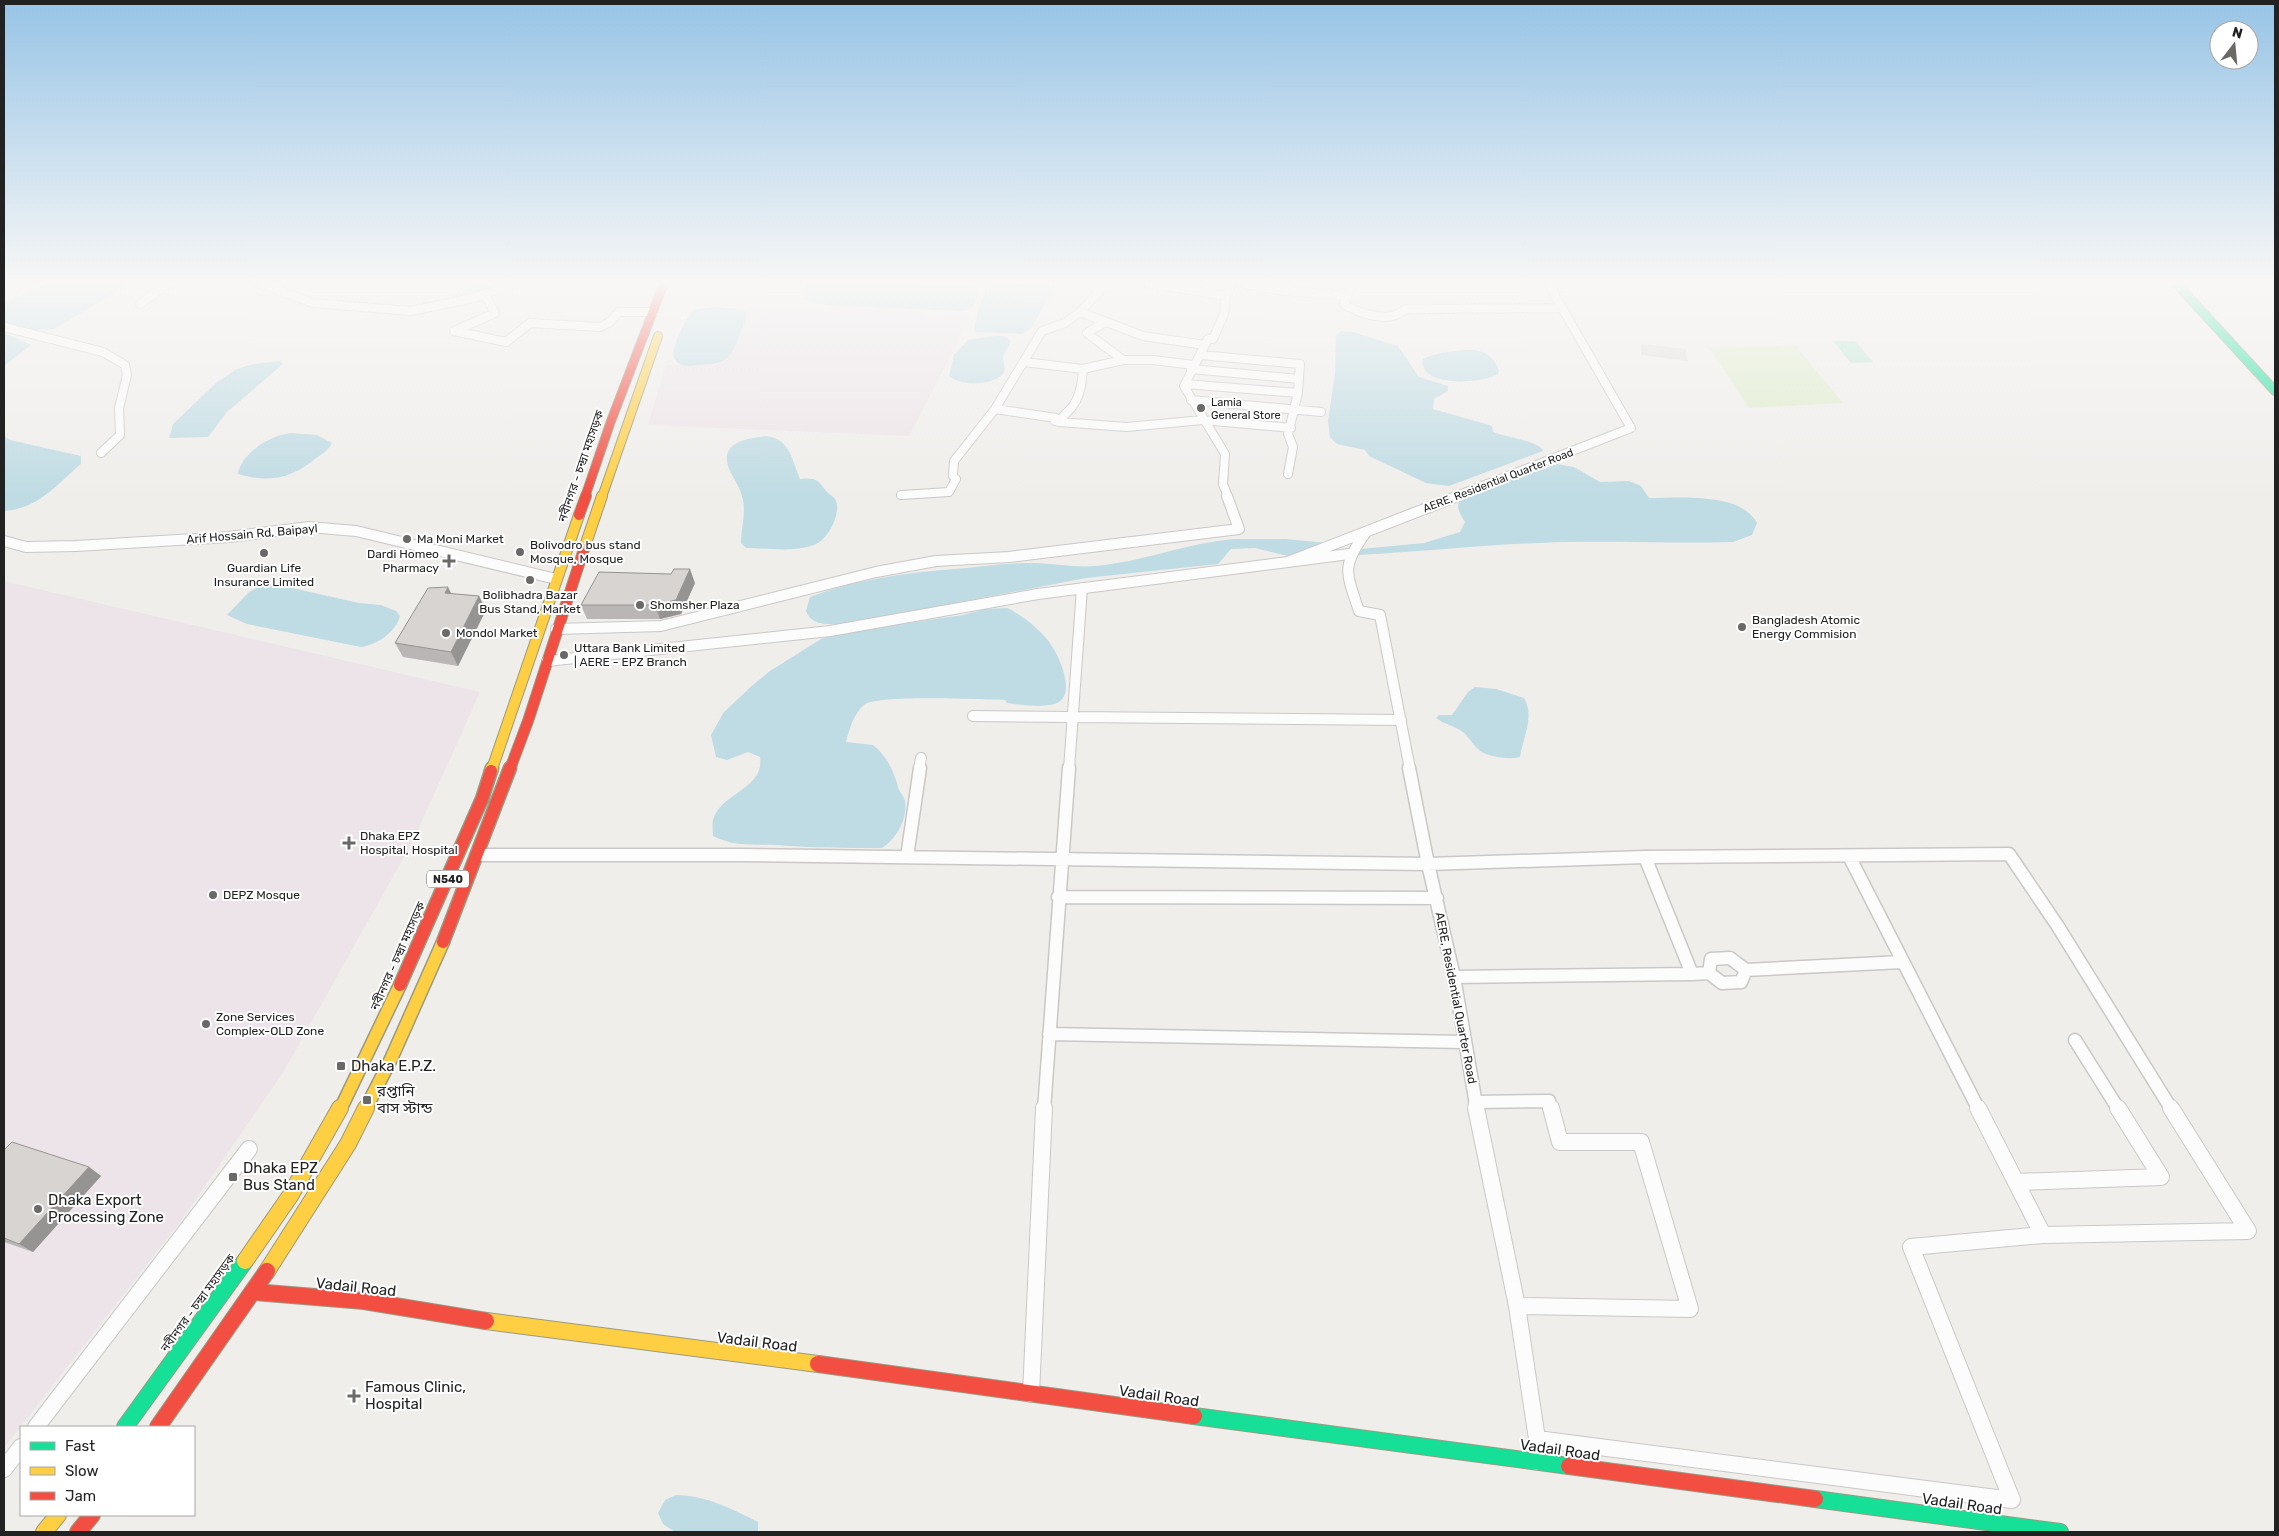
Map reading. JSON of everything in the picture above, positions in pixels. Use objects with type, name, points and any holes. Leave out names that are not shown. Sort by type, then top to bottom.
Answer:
[{"type":"main road","name":"নবীনগর - চন্দ্রা মহাসড়ক","points":[[126,1426],[253,1251],[327,1134],[374,1044],[482,799],[556,579],[611,421],[638,352]]},
{"type":"main road","name":"N540","points":[[159,1426],[254,1292],[348,1144],[391,1059],[457,910],[528,721],[556,629],[653,352]]},
{"type":"main road","points":[[2239,352],[2275,391]]},
{"type":"main road","name":"Vadail Road","points":[[254,1292],[364,1301],[617,1340],[866,1370],[1030,1394],[2060,1532]]},
{"type":"main road","points":[[44,1532],[57,1516]]},
{"type":"main road","points":[[78,1532],[91,1516]]},
{"type":"street","points":[[99,352],[125,365],[128,374],[119,408],[120,435],[101,453]]},
{"type":"street","points":[[901,495],[949,492],[956,479],[953,476],[954,462],[995,409],[1030,352]]},
{"type":"street","points":[[1112,352],[1123,360]]},
{"type":"street","points":[[556,629],[661,626],[876,572],[936,560],[1009,557],[1239,529],[1223,484],[1225,454],[1184,386],[1202,352]]},
{"type":"street","name":"AERE, Residential Quarter Road","points":[[1288,562],[1631,428],[1587,352]]},
{"type":"street","points":[[1200,355],[1300,364],[1298,393],[1288,434],[1292,447],[1288,474]]},
{"type":"street","points":[[1024,362],[1083,369],[1123,360],[1153,360],[1193,367],[1299,379]]},
{"type":"street","points":[[1059,422],[1066,411],[1074,405],[1082,383],[1083,369]]},
{"type":"street","points":[[1186,384],[1298,393]]},
{"type":"street","points":[[1191,400],[1321,412]]},
{"type":"street","points":[[995,409],[1056,418],[1055,421],[1059,422],[1127,427],[1203,420],[1291,428]]},
{"type":"street","name":"Arif Hossain Rd, Baipayl","points":[[4,541],[26,547],[69,546],[229,537],[309,527],[356,531],[556,579]]},
{"type":"street","points":[[546,661],[830,631],[1038,594],[1349,554],[1366,532]]},
{"type":"street","name":"AERE, Residential Quarter Road","points":[[1349,554],[1345,570],[1359,611],[1380,615],[1428,864],[1454,977],[1475,1102],[1517,1306],[1537,1439],[1537,1462]]},
{"type":"street","points":[[1030,1394],[1049,1034],[1061,858],[1074,718],[1082,588]]},
{"type":"street","points":[[973,716],[1401,720]]},
{"type":"street","points":[[907,857],[921,758]]},
{"type":"street","points":[[478,855],[1061,858],[1428,864],[1645,857],[2009,854],[2057,925],[2248,1230],[2043,1235],[1911,1247],[2012,1500],[1537,1439]]},
{"type":"street","points":[[1849,856],[2043,1235]]},
{"type":"street","points":[[1645,857],[1692,974]]},
{"type":"street","points":[[1058,897],[1437,898]]},
{"type":"street","points":[[1709,973],[1711,959],[1730,958],[1746,970],[1902,962]]},
{"type":"street","points":[[1454,977],[1709,973],[1722,983],[1741,982],[1746,970]]},
{"type":"street","points":[[1049,1034],[1464,1042]]},
{"type":"street","points":[[2016,1182],[2161,1177],[2075,1040]]},
{"type":"street","points":[[1475,1102],[1549,1101],[1560,1142],[1641,1142],[1690,1309],[1517,1306]]},
{"type":"street","points":[[37,1426],[249,1150]]},
{"type":"street","points":[[4,1469],[20,1448]]},
{"type":"shaded area","points":[[725,352],[953,352],[909,436],[648,425],[666,365],[719,364]]},
{"type":"shaded area","points":[[1641,352],[1686,352],[1687,361],[1641,355]]},
{"type":"shaded area","points":[[4,581],[480,692],[413,841],[284,1071],[181,1221],[4,1448]]},
{"type":"green space","points":[[1712,352],[1801,352],[1843,403],[1749,408]]},
{"type":"green space","points":[[1842,352],[1864,352],[1873,362],[1851,363]]},
{"type":"water","points":[[4,352],[22,352],[4,366]]},
{"type":"water","points":[[674,352],[732,352],[727,358],[718,363],[688,366],[677,362]]},
{"type":"water","points":[[957,352],[1006,352],[1003,358],[1004,373],[996,379],[982,383],[960,382],[949,376],[954,355]]},
{"type":"water","points":[[1336,352],[1402,352],[1419,377],[1448,386],[1448,391],[1434,399],[1433,409],[1492,426],[1493,432],[1529,442],[1543,451],[1449,486],[1426,483],[1369,456],[1365,450],[1337,444],[1330,437],[1328,421],[1335,373]]},
{"type":"water","points":[[1448,352],[1483,352],[1493,359],[1499,371],[1498,374],[1479,380],[1466,381],[1440,379],[1430,375],[1424,368],[1423,359]]},
{"type":"water","points":[[280,361],[283,364],[227,412],[208,437],[169,438],[173,424],[217,382],[237,369],[253,364]]},
{"type":"water","points":[[291,433],[317,435],[332,443],[327,450],[306,466],[288,475],[260,478],[238,474],[240,466],[245,459],[258,446],[275,437]]},
{"type":"water","points":[[4,436],[10,440],[81,456],[81,464],[55,488],[37,501],[27,506],[4,511]]},
{"type":"water","points":[[766,436],[781,441],[786,446],[800,479],[814,479],[835,500],[837,512],[832,526],[825,537],[816,544],[808,547],[781,549],[746,548],[741,543],[744,511],[743,500],[728,465],[727,456],[729,450],[741,441]]},
{"type":"water","points":[[1557,464],[1574,467],[1600,482],[1629,481],[1641,486],[1649,498],[1692,498],[1724,501],[1738,506],[1749,513],[1757,523],[1752,535],[1733,542],[1540,543],[1358,555],[1361,549],[1424,543],[1460,532],[1465,522],[1458,507],[1461,498]]},
{"type":"water","points":[[1234,539],[1285,539],[1328,543],[1292,557],[1255,548],[1231,549],[1218,564],[1086,578],[839,624],[815,622],[806,611],[810,597],[864,581],[918,573],[1012,564],[1039,563],[1096,566],[1130,561],[1199,544]]},
{"type":"water","points":[[264,584],[279,585],[359,603],[381,605],[396,611],[400,616],[398,622],[385,637],[373,644],[361,647],[247,624],[227,615],[249,592]]},
{"type":"water","points":[[1007,608],[1028,621],[1042,634],[1055,652],[1060,661],[1066,682],[1066,691],[1063,698],[1052,705],[1040,706],[1007,703],[1005,700],[931,698],[873,702],[860,708],[850,727],[846,742],[873,745],[878,749],[889,764],[905,801],[905,815],[900,828],[882,848],[829,848],[744,844],[721,840],[713,836],[713,820],[717,811],[756,777],[760,768],[760,757],[748,752],[727,760],[716,757],[711,735],[724,712],[770,671],[821,639],[837,633],[963,615],[985,609]]},
{"type":"water","points":[[1475,687],[1496,689],[1524,698],[1527,705],[1528,720],[1520,757],[1499,757],[1487,754],[1477,748],[1463,732],[1436,718],[1439,715],[1452,715],[1468,692]]},
{"type":"water","points":[[676,1495],[697,1497],[728,1508],[758,1522],[758,1532],[675,1532],[663,1524],[658,1513],[665,1500]]},
{"type":"building","points":[[674,569],[690,569],[676,600],[655,605],[581,605],[599,572],[671,574]]},
{"type":"building","points":[[448,587],[445,593],[479,596],[451,652],[395,643],[428,588]]},
{"type":"building","name":"Dhaka Export Processing Zone","points":[[12,1142],[89,1167],[19,1244],[4,1238],[4,1150]]},
{"type":"traffic: fast","points":[[2239,352],[2275,391]]},
{"type":"traffic: fast","points":[[126,1426],[245,1261]]},
{"type":"traffic: fast","points":[[1194,1416],[1569,1466]]},
{"type":"traffic: fast","points":[[1815,1499],[2060,1532]]},
{"type":"traffic: slow","points":[[584,549],[653,352]]},
{"type":"traffic: slow","points":[[491,771],[579,515]]},
{"type":"traffic: slow","points":[[267,1271],[348,1144],[391,1059],[443,942]]},
{"type":"traffic: slow","points":[[245,1261],[311,1162],[367,1057],[400,985]]},
{"type":"traffic: slow","points":[[486,1321],[818,1364]]},
{"type":"traffic: slow","points":[[44,1532],[57,1516]]},
{"type":"traffic: jam","points":[[579,515],[611,421],[638,352]]},
{"type":"traffic: jam","points":[[443,942],[528,721],[584,549]]},
{"type":"traffic: jam","points":[[400,985],[482,799],[491,771]]},
{"type":"traffic: jam","points":[[159,1426],[267,1271]]},
{"type":"traffic: jam","points":[[254,1292],[364,1301],[486,1321]]},
{"type":"traffic: jam","points":[[818,1364],[1194,1416]]},
{"type":"traffic: jam","points":[[1569,1466],[1815,1499]]},
{"type":"traffic: jam","points":[[78,1532],[91,1516]]},
{"type":"place","name":"Lamia General Store","points":[[1201,408]]},
{"type":"place","name":"Ma Moni Market","points":[[407,539]]},
{"type":"place","name":"Bolivodro bus stand Mosque, Mosque","points":[[520,552]]},
{"type":"place","name":"Guardian Life Insurance Limited","points":[[264,553]]},
{"type":"place","name":"Dardi Homeo Pharmacy","points":[[449,561]]},
{"type":"place","name":"Bolibhadra Bazar Bus Stand, Market","points":[[530,580]]},
{"type":"place","name":"Shomsher Plaza","points":[[640,605]]},
{"type":"place","name":"Bangladesh Atomic Energy Commision","points":[[1742,627]]},
{"type":"place","name":"Mondol Market","points":[[446,633]]},
{"type":"place","name":"Uttara Bank Limited | AERE - EPZ Branch","points":[[564,655]]},
{"type":"place","name":"Dhaka EPZ Hospital, Hospital","points":[[349,843]]},
{"type":"place","name":"DEPZ Mosque","points":[[213,895]]},
{"type":"place","name":"Zone Services Complex-OLD Zone","points":[[206,1024]]},
{"type":"place","name":"Dhaka E.P.Z.","points":[[341,1066]]},
{"type":"place","name":"রপ্তানি বাস স্টান্ড","points":[[367,1100]]},
{"type":"place","name":"Dhaka EPZ Bus Stand","points":[[233,1177]]},
{"type":"place","name":"Dhaka Export Processing Zone","points":[[38,1209]]},
{"type":"place","name":"Famous Clinic, Hospital","points":[[354,1396]]}]
